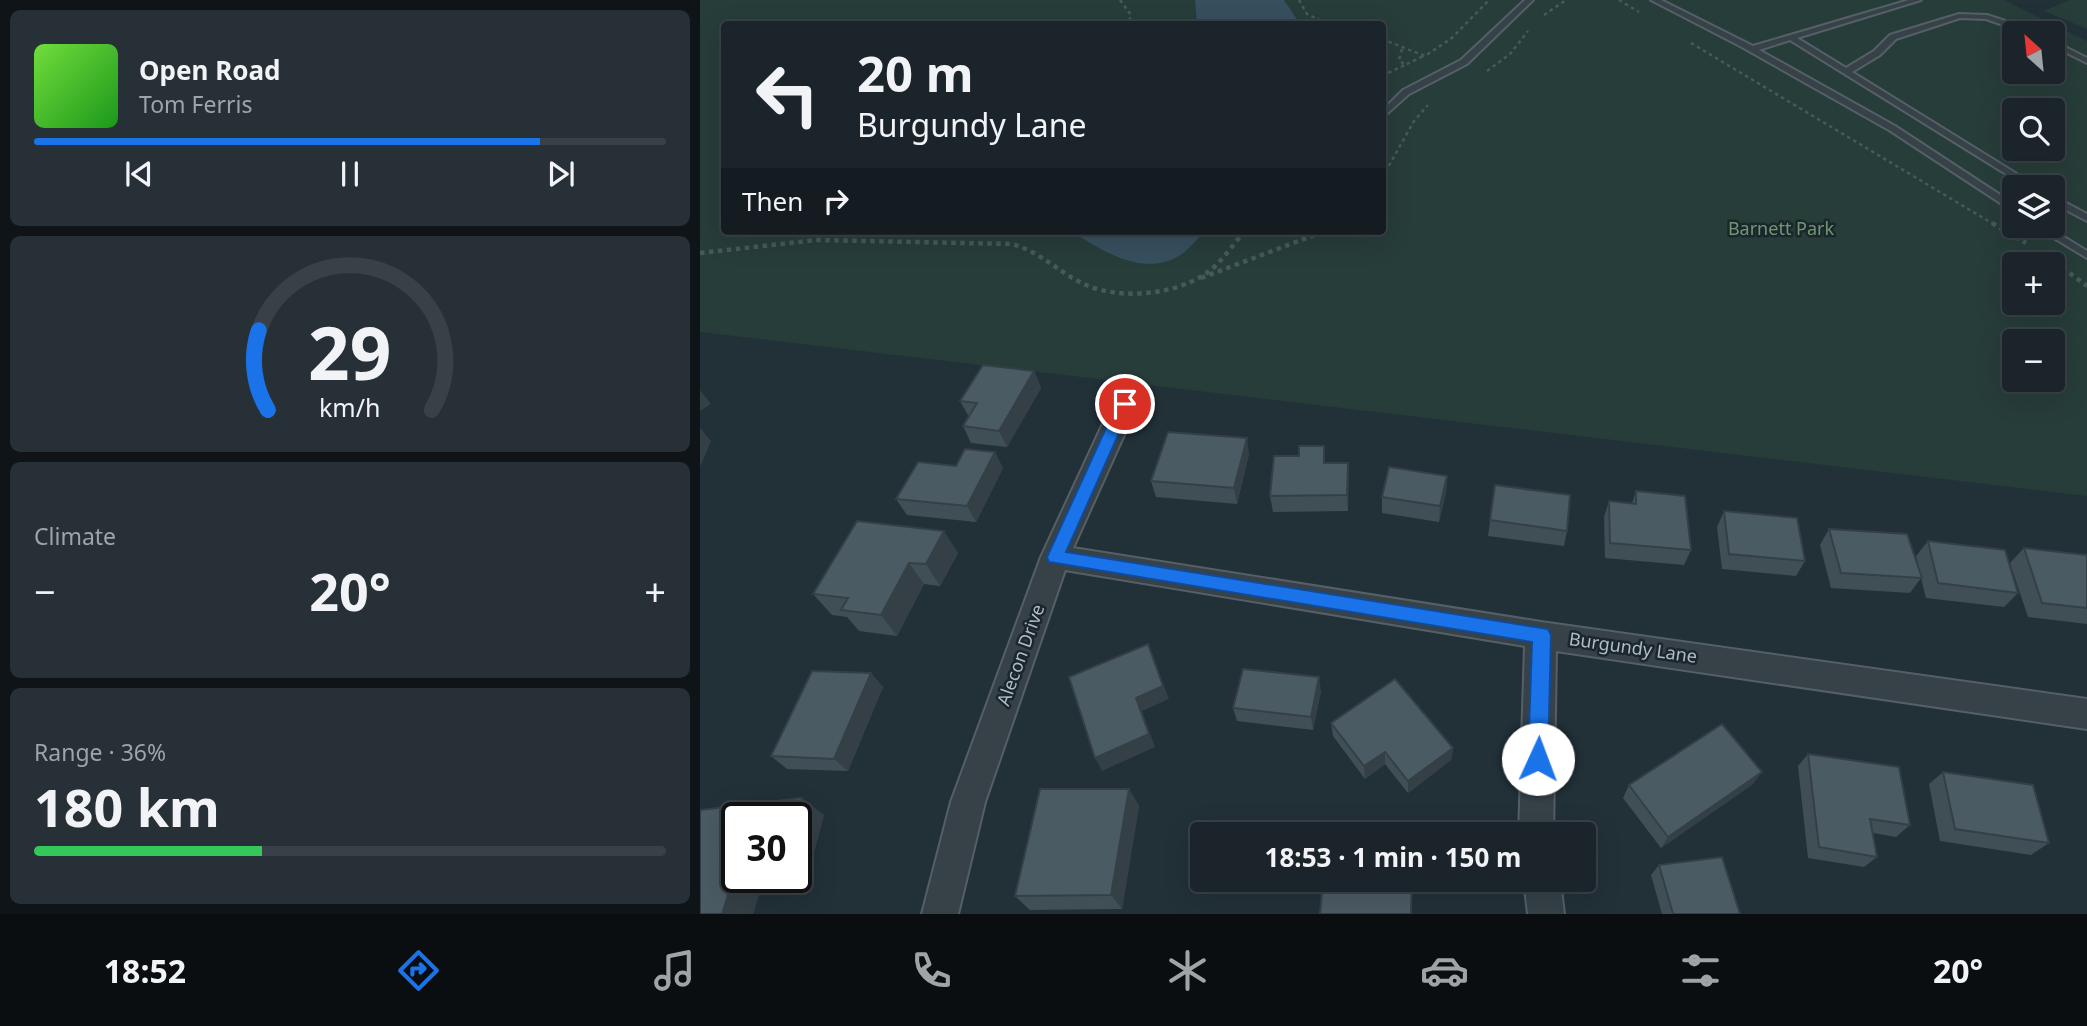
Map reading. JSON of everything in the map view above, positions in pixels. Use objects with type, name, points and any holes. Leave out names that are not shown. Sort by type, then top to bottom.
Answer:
[{"type":"street","name":"Alecon Drive","points":[[940,914],[968,802],[1055,557],[1125,404]]},
{"type":"street","name":"Burgundy Lane","points":[[1055,557],[1541,635],[2085,717]]},
{"type":"street","points":[[1536,822],[1541,635]]},
{"type":"street","points":[[1543,892],[1546,914]]},
{"type":"lane","points":[[1386,112],[1406,92],[1464,62],[1529,0]]},
{"type":"lane","points":[[1655,0],[1752,49],[1892,128],[2002,200]]},
{"type":"lane","points":[[1752,49],[1917,0]]},
{"type":"lane","points":[[1845,72],[1877,53],[1893,37],[1959,16],[1987,17],[2002,22]]},
{"type":"lane","points":[[1790,37],[2013,175]]},
{"type":"lane","points":[[2065,49],[2087,61]]},
{"type":"lane","points":[[2065,206],[2087,218]]},
{"type":"lane","points":[[2059,238],[2087,255]]},
{"type":"path","points":[[1121,0],[1131,15],[1129,21]]},
{"type":"path","points":[[1299,0],[1307,14],[1322,21]]},
{"type":"path","points":[[1386,74],[1425,56],[1452,38],[1489,0]]},
{"type":"path","points":[[1619,0],[1642,14]]},
{"type":"path","points":[[1386,41],[1425,56]]},
{"type":"path","points":[[1689,41],[2031,246]]},
{"type":"path","points":[[1402,49],[1399,61],[1405,65]]},
{"type":"path","points":[[1180,285],[1206,274],[1241,235]]},
{"type":"path","points":[[700,253],[765,244],[825,241],[1012,244],[1033,250],[1085,285],[1108,292],[1142,294],[1180,285],[1314,235]]},
{"type":"path","points":[[2040,251],[2087,286]]},
{"type":"green space","name":"Barnett Park","points":[[700,0],[2004,0],[2047,21],[2002,21],[2002,84],[2065,84],[2065,30],[2087,41],[2087,496],[700,332]]},
{"type":"green space","points":[[2070,0],[2087,0],[2087,29],[2044,11]]},
{"type":"water","points":[[1195,0],[1284,0],[1298,21],[1197,21]]},
{"type":"water","points":[[1077,235],[1201,235],[1182,254],[1153,264],[1124,259],[1096,247]]},
{"type":"building","points":[[983,365],[1034,371],[999,431],[963,426],[977,403],[960,401]]},
{"type":"building","points":[[1168,432],[1247,438],[1234,488],[1151,481]]},
{"type":"building","points":[[1299,446],[1324,446],[1324,463],[1348,463],[1347,495],[1270,496],[1274,456],[1299,456]]},
{"type":"building","points":[[965,449],[995,452],[967,506],[896,499],[918,462],[956,466]]},
{"type":"building","points":[[1389,467],[1447,476],[1440,506],[1382,497]]},
{"type":"building","points":[[1495,485],[1570,495],[1567,531],[1490,520]]},
{"type":"building","points":[[1636,491],[1685,496],[1691,550],[1610,543],[1609,501],[1636,504]]},
{"type":"building","points":[[1724,511],[1797,518],[1805,561],[1729,554]]},
{"type":"building","points":[[857,521],[944,531],[926,564],[909,563],[881,615],[841,610],[848,598],[813,594]]},
{"type":"building","points":[[1829,529],[1907,534],[1922,578],[1841,573]]},
{"type":"building","points":[[1928,541],[2005,550],[2018,593],[1938,583]]},
{"type":"building","points":[[2024,548],[2087,555],[2087,608],[2042,603]]},
{"type":"building","points":[[1148,644],[1163,686],[1136,698],[1149,734],[1095,758],[1069,677]]},
{"type":"building","points":[[1243,669],[1319,677],[1311,717],[1233,708]]},
{"type":"building","points":[[812,671],[871,673],[834,759],[771,756]]},
{"type":"building","points":[[1395,679],[1453,748],[1408,781],[1385,752],[1364,766],[1331,723]]},
{"type":"building","points":[[1722,724],[1762,772],[1668,837],[1629,785]]},
{"type":"building","points":[[1808,754],[1899,767],[1910,825],[1870,819],[1877,857],[1819,847]]},
{"type":"building","points":[[1943,772],[2033,785],[2049,843],[1955,829]]},
{"type":"building","points":[[1040,789],[1129,789],[1111,895],[1015,896]]},
{"type":"building","points":[[802,798],[801,802],[768,802]]},
{"type":"building","points":[[721,808],[721,893],[729,893],[722,914],[700,914],[700,810]]},
{"type":"building","points":[[1722,857],[1740,914],[1673,914],[1659,865]]},
{"type":"building","points":[[1322,892],[1412,892],[1411,914],[1320,914]]},
{"type":"route","points":[[1125,404],[1055,557],[1541,635],[1538,759]]}]
